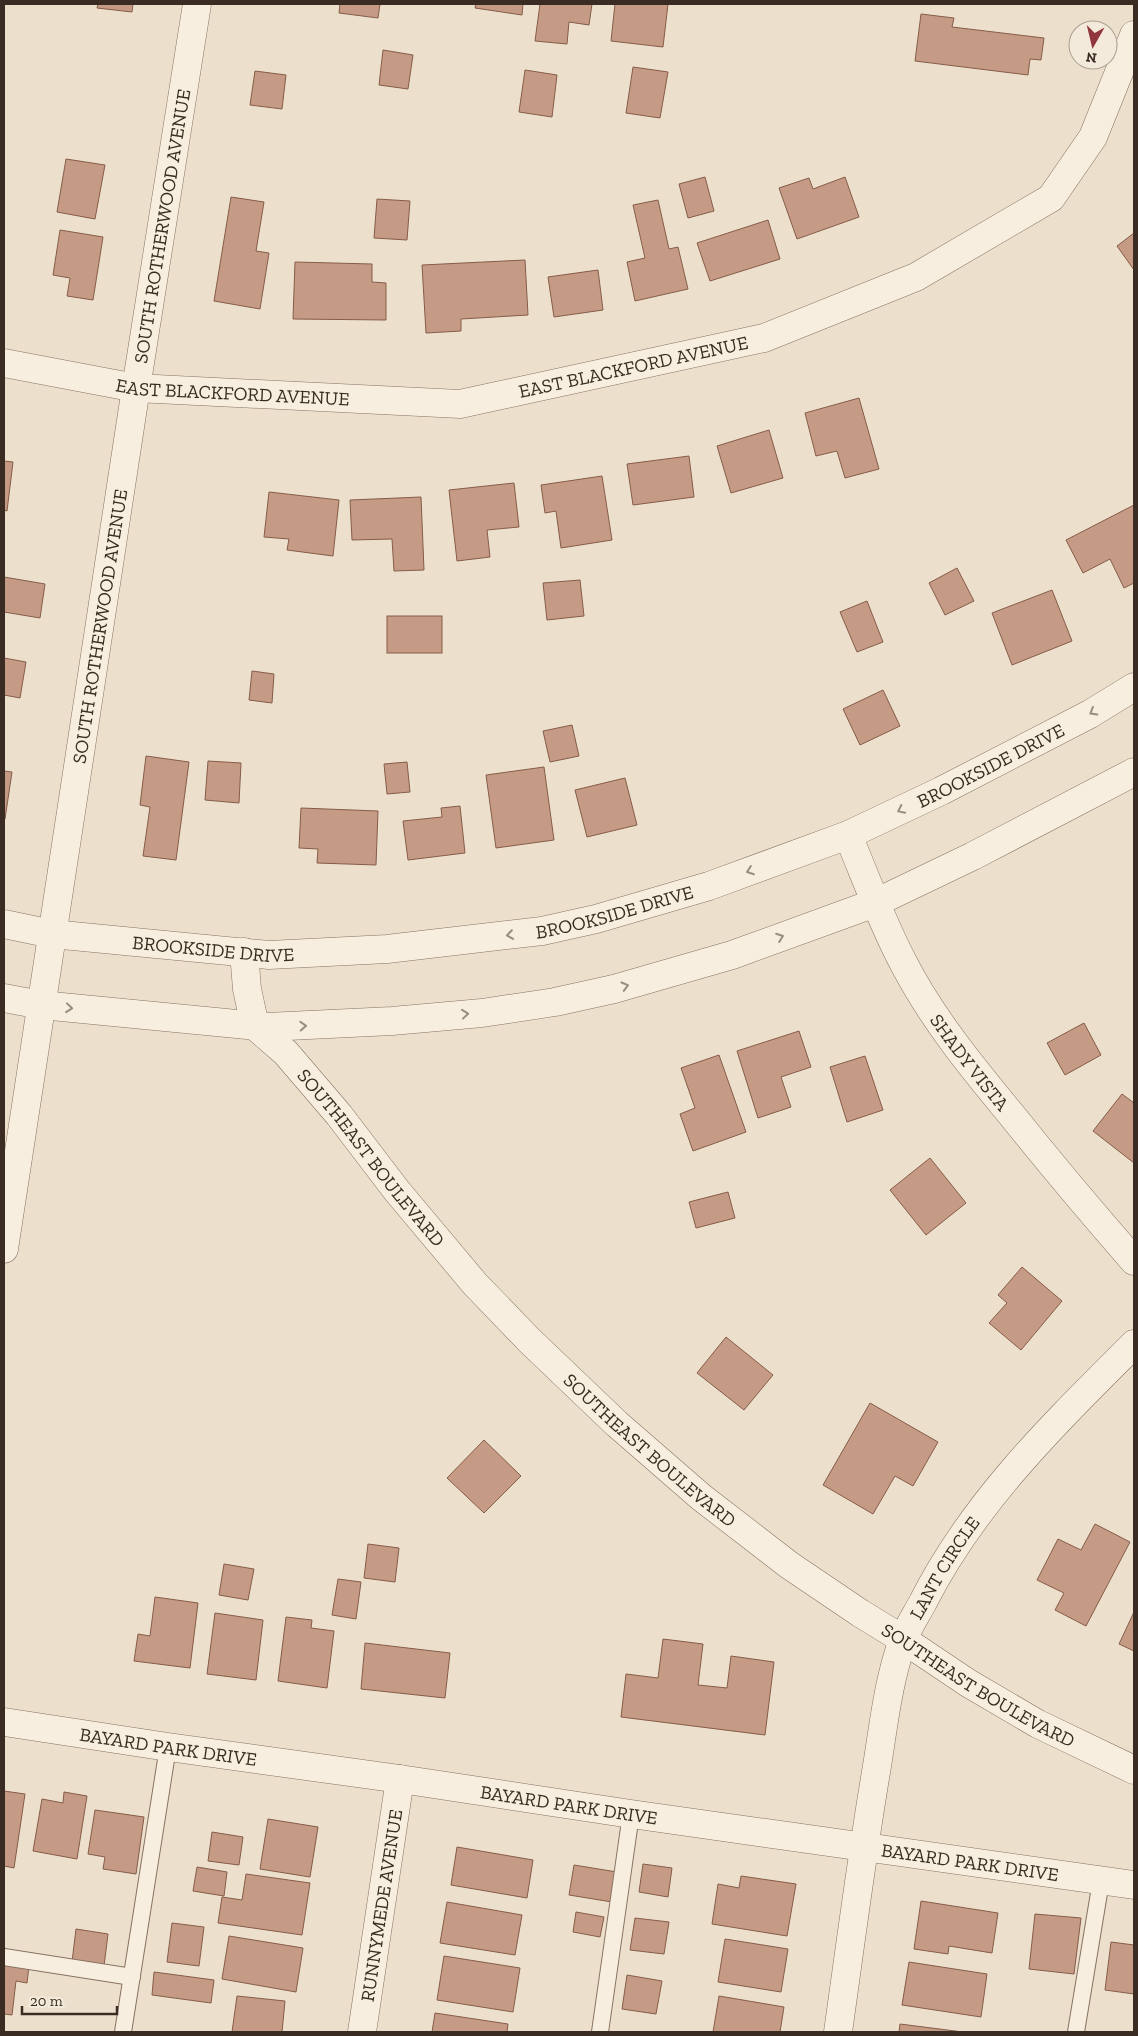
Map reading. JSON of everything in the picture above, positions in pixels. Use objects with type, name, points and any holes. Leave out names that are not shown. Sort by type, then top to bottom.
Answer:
[{"type":"street","name":"SOUTH ROTHERWOOD AVENUE","points":[[4,1249],[197,4]]},
{"type":"street","name":"EAST BLACKFORD AVENUE","points":[[4,362],[136,388],[460,404],[764,338],[916,277],[1051,198],[1093,136],[1134,35]]},
{"type":"street","name":"BROOKSIDE DRIVE","points":[[52,934],[270,954],[387,949],[542,931],[596,919],[709,886],[848,835],[941,791],[1090,714],[1134,687]]},
{"type":"street","points":[[4,998],[41,1005],[267,1027],[392,1021],[482,1013],[555,1002],[614,989],[732,955],[875,903],[973,856],[1134,772]]},
{"type":"street","name":"SHADY VISTA","points":[[848,835],[875,903],[904,965],[936,1018],[981,1078],[1084,1204],[1134,1261]]},
{"type":"street","points":[[4,924],[52,934]]},
{"type":"street","points":[[244,952],[247,989],[255,1026]]},
{"type":"street","name":"SOUTHEAST BOULEVARD","points":[[255,1026],[286,1053],[339,1115],[397,1191],[475,1284],[530,1341],[611,1418],[701,1497],[789,1565],[968,1683],[1038,1724],[1134,1770]]},
{"type":"street","name":"LANT CIRCLE","points":[[838,2032],[864,1846],[889,1695],[904,1640],[935,1577],[962,1535],[999,1485],[1055,1424],[1134,1344]]},
{"type":"street","name":"BAYARD PARK DRIVE","points":[[4,1722],[631,1814],[1134,1885]]},
{"type":"street","name":"RUNNYMEDE AVENUE","points":[[362,2032],[400,1779]]},
{"type":"lane","points":[[123,2032],[168,1747]]},
{"type":"lane","points":[[600,2032],[631,1814]]},
{"type":"lane","points":[[1076,2032],[1101,1881]]},
{"type":"lane","points":[[4,1957],[132,1977]]},
{"type":"building","points":[[98,4],[133,4],[132,12],[97,8]]},
{"type":"building","points":[[340,4],[380,4],[378,18],[339,13]]},
{"type":"building","points":[[476,4],[523,4],[522,15],[475,8]]},
{"type":"building","points":[[540,4],[592,4],[589,25],[569,22],[567,44],[535,41]]},
{"type":"building","points":[[615,4],[668,4],[663,47],[611,41]]},
{"type":"building","points":[[921,14],[954,18],[952,27],[1044,38],[1041,60],[1030,59],[1028,75],[915,61]]},
{"type":"building","points":[[383,50],[413,55],[408,89],[379,85]]},
{"type":"building","points":[[633,67],[668,72],[660,118],[626,113]]},
{"type":"building","points":[[525,70],[557,75],[552,117],[519,112]]},
{"type":"building","points":[[255,71],[286,75],[282,109],[250,105]]},
{"type":"building","points":[[66,159],[105,165],[95,219],[57,212]]},
{"type":"building","points":[[705,177],[714,211],[688,218],[679,184]]},
{"type":"building","points":[[845,177],[859,217],[797,239],[779,188],[809,178],[813,189]]},
{"type":"building","points":[[231,197],[264,202],[256,251],[269,253],[260,309],[214,301]]},
{"type":"building","points":[[377,199],[410,201],[407,240],[374,238]]},
{"type":"building","points":[[658,200],[669,249],[678,247],[688,289],[635,301],[627,262],[645,258],[633,205]]},
{"type":"building","points":[[768,220],[780,259],[710,281],[697,243]]},
{"type":"building","points":[[60,230],[103,237],[93,300],[67,296],[70,278],[53,275]]},
{"type":"building","points":[[1134,233],[1134,270],[1117,246]]},
{"type":"building","points":[[525,260],[528,315],[461,319],[461,331],[426,333],[422,265]]},
{"type":"building","points":[[295,262],[372,264],[372,282],[386,283],[386,320],[293,319]]},
{"type":"building","points":[[598,270],[603,310],[554,317],[548,277]]},
{"type":"building","points":[[859,398],[879,469],[845,478],[837,451],[816,456],[805,413]]},
{"type":"building","points":[[769,430],[783,478],[731,493],[717,446]]},
{"type":"building","points":[[689,456],[694,497],[633,505],[627,464]]},
{"type":"building","points":[[4,461],[13,462],[7,511],[4,510]]},
{"type":"building","points":[[602,476],[612,540],[561,548],[556,511],[545,513],[541,485]]},
{"type":"building","points":[[514,483],[519,527],[487,530],[490,557],[457,561],[449,490]]},
{"type":"building","points":[[269,492],[339,500],[333,556],[287,550],[289,539],[264,537]]},
{"type":"building","points":[[421,497],[424,570],[394,571],[392,539],[352,540],[350,500]]},
{"type":"building","points":[[1134,505],[1134,583],[1124,588],[1110,559],[1083,573],[1066,540]]},
{"type":"building","points":[[957,568],[974,601],[945,615],[929,583]]},
{"type":"building","points":[[4,577],[45,584],[40,618],[4,612]]},
{"type":"building","points":[[580,580],[584,616],[547,620],[543,583]]},
{"type":"building","points":[[1052,590],[1072,641],[1012,665],[992,613]]},
{"type":"building","points":[[867,601],[883,642],[857,652],[840,612]]},
{"type":"building","points":[[387,616],[442,616],[442,653],[387,653]]},
{"type":"building","points":[[4,658],[26,662],[20,698],[4,695]]},
{"type":"building","points":[[252,671],[274,674],[272,703],[249,700]]},
{"type":"building","points":[[883,690],[900,726],[860,745],[843,709]]},
{"type":"building","points":[[572,725],[579,756],[550,762],[543,731]]},
{"type":"building","points":[[146,756],[189,762],[176,860],[143,856],[150,807],[140,805]]},
{"type":"building","points":[[208,761],[241,763],[239,803],[205,800]]},
{"type":"building","points":[[407,762],[410,792],[387,794],[384,764]]},
{"type":"building","points":[[544,767],[554,840],[496,848],[486,775]]},
{"type":"building","points":[[4,771],[12,772],[5,819],[4,818]]},
{"type":"building","points":[[625,778],[637,825],[587,837],[575,790]]},
{"type":"building","points":[[460,806],[465,853],[408,860],[403,821],[442,817],[441,808]]},
{"type":"building","points":[[301,808],[378,811],[376,865],[317,863],[318,849],[299,848]]},
{"type":"building","points":[[1084,1023],[1101,1055],[1065,1075],[1047,1043]]},
{"type":"building","points":[[799,1031],[811,1067],[781,1077],[791,1107],[758,1118],[737,1051]]},
{"type":"building","points":[[719,1055],[746,1132],[693,1151],[680,1114],[695,1108],[681,1068]]},
{"type":"building","points":[[865,1056],[883,1110],[847,1122],[830,1067]]},
{"type":"building","points":[[1122,1094],[1134,1103],[1134,1163],[1093,1131]]},
{"type":"building","points":[[930,1158],[966,1203],[926,1235],[890,1190]]},
{"type":"building","points":[[728,1192],[735,1218],[696,1228],[689,1202]]},
{"type":"building","points":[[1022,1267],[1062,1301],[1021,1350],[989,1323],[1007,1303],[998,1295]]},
{"type":"building","points":[[726,1337],[773,1375],[744,1410],[697,1373]]},
{"type":"building","points":[[870,1403],[938,1442],[913,1486],[895,1476],[873,1514],[823,1485]]},
{"type":"building","points":[[484,1440],[521,1476],[484,1513],[447,1478]]},
{"type":"building","points":[[1095,1524],[1130,1542],[1086,1626],[1055,1610],[1064,1593],[1037,1580],[1058,1539],[1081,1550]]},
{"type":"building","points":[[368,1544],[399,1548],[395,1582],[364,1578]]},
{"type":"building","points":[[224,1564],[254,1569],[248,1600],[219,1595]]},
{"type":"building","points":[[338,1579],[361,1582],[356,1619],[332,1615]]},
{"type":"building","points":[[155,1597],[198,1603],[190,1668],[134,1661],[138,1634],[150,1636]]},
{"type":"building","points":[[1134,1612],[1134,1651],[1119,1644]]},
{"type":"building","points":[[215,1613],[263,1620],[256,1680],[207,1674]]},
{"type":"building","points":[[286,1617],[312,1620],[311,1628],[334,1631],[327,1688],[278,1681]]},
{"type":"building","points":[[663,1639],[703,1644],[698,1685],[727,1688],[731,1656],[774,1662],[765,1735],[621,1717],[626,1674],[658,1678]]},
{"type":"building","points":[[365,1643],[450,1653],[445,1698],[361,1689]]},
{"type":"building","points":[[4,1791],[25,1794],[14,1868],[4,1866]]},
{"type":"building","points":[[64,1792],[87,1796],[77,1859],[33,1851],[42,1799],[63,1803]]},
{"type":"building","points":[[95,1810],[144,1817],[136,1874],[103,1869],[105,1857],[88,1854]]},
{"type":"building","points":[[268,1819],[318,1827],[310,1877],[260,1869]]},
{"type":"building","points":[[212,1832],[243,1837],[239,1865],[208,1861]]},
{"type":"building","points":[[457,1847],[533,1860],[527,1898],[451,1885]]},
{"type":"building","points":[[643,1864],[672,1868],[668,1897],[639,1892]]},
{"type":"building","points":[[574,1865],[617,1872],[612,1902],[569,1895]]},
{"type":"building","points":[[197,1867],[227,1872],[224,1896],[193,1891]]},
{"type":"building","points":[[246,1874],[310,1883],[302,1935],[218,1923],[222,1897],[242,1900]]},
{"type":"building","points":[[741,1876],[796,1884],[787,1936],[712,1924],[718,1884],[739,1888]]},
{"type":"building","points":[[921,1901],[998,1913],[992,1953],[949,1946],[948,1954],[914,1949]]},
{"type":"building","points":[[447,1902],[522,1915],[515,1955],[440,1943]]},
{"type":"building","points":[[576,1912],[604,1917],[600,1937],[573,1932]]},
{"type":"building","points":[[1035,1914],[1081,1918],[1074,1974],[1029,1969]]},
{"type":"building","points":[[635,1918],[669,1922],[664,1954],[630,1950]]},
{"type":"building","points":[[172,1923],[204,1927],[199,1966],[167,1962]]},
{"type":"building","points":[[76,1929],[108,1934],[104,1966],[72,1962]]},
{"type":"building","points":[[229,1936],[303,1948],[296,1992],[222,1979]]},
{"type":"building","points":[[725,1939],[788,1949],[781,1992],[718,1982]]},
{"type":"building","points":[[1111,1942],[1134,1945],[1134,1994],[1105,1990]]},
{"type":"building","points":[[444,1956],[520,1968],[513,2012],[437,2000]]},
{"type":"building","points":[[909,1962],[987,1974],[981,2017],[902,2005]]},
{"type":"building","points":[[4,1963],[29,1966],[27,1983],[16,1981],[12,2015],[4,2014]]},
{"type":"building","points":[[154,1972],[214,1980],[211,2003],[152,1995]]},
{"type":"building","points":[[627,1975],[662,1981],[656,2014],[622,2009]]},
{"type":"building","points":[[237,1996],[285,2001],[282,2032],[232,2032]]},
{"type":"building","points":[[719,1996],[784,2007],[780,2032],[713,2032]]},
{"type":"building","points":[[435,2013],[508,2024],[507,2032],[432,2032]]},
{"type":"building","points":[[900,2024],[963,2032],[899,2032]]}]
